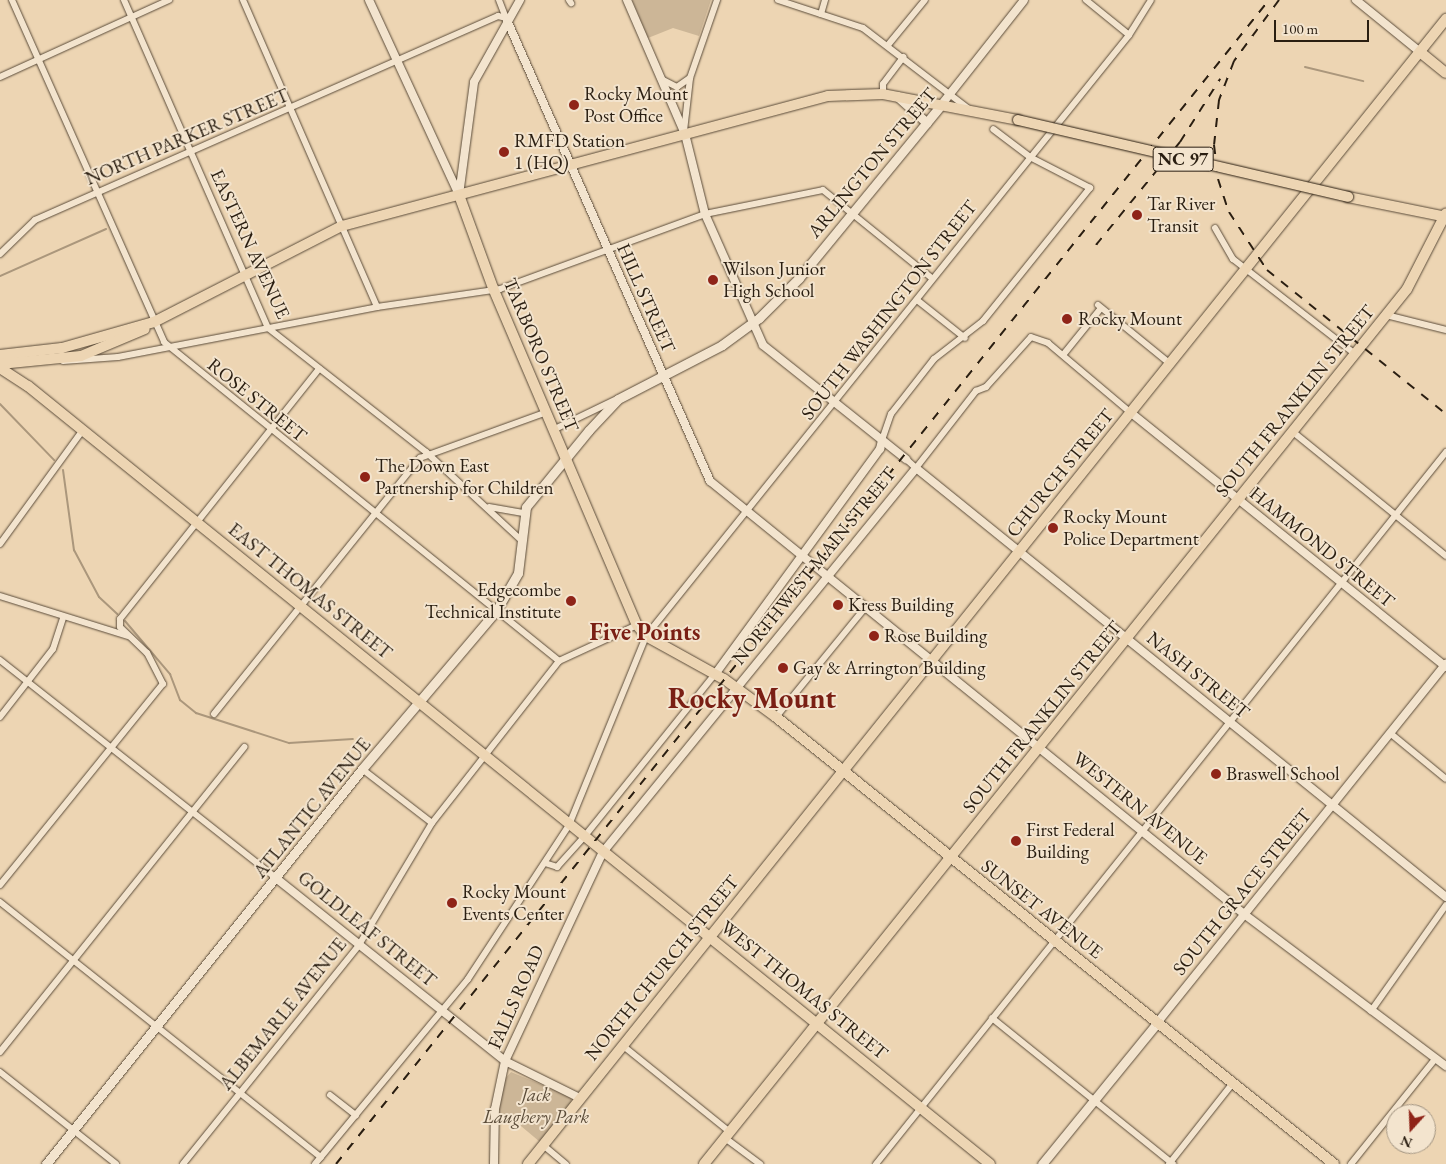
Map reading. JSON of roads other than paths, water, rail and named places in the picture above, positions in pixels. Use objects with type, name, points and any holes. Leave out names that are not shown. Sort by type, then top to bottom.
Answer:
[{"type":"main road","name":"CHURCH STREET","points":[[843,771],[1446,19]]},
{"type":"main road","points":[[1420,52],[1446,73]]},
{"type":"main road","points":[[0,364],[56,361],[112,346],[154,322],[342,226],[828,96],[883,94],[942,104]]},
{"type":"main road","points":[[897,96],[927,123]]},
{"type":"main road","name":"NC 97","points":[[942,104],[1348,197],[1446,216]]},
{"type":"main road","name":"ARLINGTON STREET","points":[[567,457],[618,399],[753,324],[799,278],[942,104]]},
{"type":"main road","name":"TARBORO STREET","points":[[459,196],[493,288],[567,457],[637,626],[646,636],[716,673],[732,684]]},
{"type":"main road","name":"SOUTH FRANKLIN STREET","points":[[704,1164],[1386,315],[1420,270],[1446,216]]},
{"type":"main road","points":[[0,355],[47,350],[154,322]]},
{"type":"main road","points":[[28,386],[23,376],[26,364],[47,350]]},
{"type":"main road","name":"EAST THOMAS STREET","points":[[0,368],[28,386],[488,756],[599,849]]},
{"type":"main road","points":[[524,513],[567,457]]},
{"type":"main road","name":"ATLANTIC AVENUE","points":[[46,1164],[362,769],[496,610],[518,573],[524,513]]},
{"type":"main road","name":"SUNSET AVENUE","points":[[732,684],[776,717],[1334,1164]]},
{"type":"main road","name":"NORTH CHURCH STREET","points":[[528,1164],[709,935],[843,771]]},
{"type":"main road","name":"WEST THOMAS STREET","points":[[599,849],[709,935],[990,1164]]},
{"type":"main road","points":[[1042,1164],[1156,1023]]},
{"type":"street","name":"ROSE STREET","points":[[12,0],[154,322],[171,348],[270,431],[558,660]]},
{"type":"street","name":"EASTERN AVENUE","points":[[124,0],[268,328],[430,457],[486,506],[521,540]]},
{"type":"street","points":[[0,77],[169,0]]},
{"type":"street","points":[[243,0],[377,307]]},
{"type":"street","name":"TARBORO STREET","points":[[369,0],[459,196]]},
{"type":"street","name":"HILL STREET","points":[[499,0],[607,250],[710,481],[817,570]]},
{"type":"street","points":[[459,196],[474,82],[506,18],[520,0]]},
{"type":"street","points":[[627,0],[685,134],[705,214],[763,345],[906,459]]},
{"type":"street","points":[[685,134],[690,78],[717,0]]},
{"type":"street","points":[[778,0],[863,28],[904,57],[970,110]]},
{"type":"street","points":[[821,14],[825,0]]},
{"type":"street","points":[[888,45],[925,0]]},
{"type":"street","name":"ARLINGTON STREET","points":[[942,104],[1022,0]]},
{"type":"street","points":[[1086,0],[1129,35]]},
{"type":"street","name":"SOUTH WASHINGTON STREET","points":[[315,1164],[485,956],[570,825],[646,636],[1129,35],[1151,0]]},
{"type":"street","points":[[1356,0],[1420,52]]},
{"type":"street","name":"NORTH PARKER STREET","points":[[0,254],[29,224],[96,192],[498,16],[506,18]]},
{"type":"street","points":[[883,94],[882,84],[904,57]]},
{"type":"street","points":[[660,78],[677,87],[690,78]]},
{"type":"street","points":[[546,863],[557,867],[584,837],[716,673],[880,449],[891,414],[934,359],[965,338],[1090,188],[1030,157],[993,129]]},
{"type":"street","points":[[56,361],[85,362],[171,348],[377,307],[493,288],[607,250],[705,214],[823,190],[933,279]]},
{"type":"street","points":[[1215,228],[1228,254],[1355,354]]},
{"type":"street","points":[[917,300],[965,338]]},
{"type":"street","points":[[1063,355],[1100,307],[1170,362]]},
{"type":"street","points":[[1386,315],[1446,330]]},
{"type":"street","name":"NORTHWEST MAIN STREET","points":[[599,849],[732,684],[916,468],[976,391],[986,387],[1026,339],[1039,337],[1063,355]]},
{"type":"street","name":"HAMMOND STREET","points":[[1063,355],[1130,412],[1445,666]]},
{"type":"street","points":[[0,885],[161,687],[164,680],[157,667],[120,627],[120,619],[319,369]]},
{"type":"street","points":[[554,429],[618,399]]},
{"type":"street","points":[[214,714],[418,460],[547,412]]},
{"type":"street","points":[[0,544],[82,431]]},
{"type":"street","points":[[1293,432],[1446,556]]},
{"type":"street","points":[[876,1164],[1446,452]]},
{"type":"street","name":"NASH STREET","points":[[906,459],[1446,897]]},
{"type":"street","points":[[486,506],[524,513]]},
{"type":"street","name":"WESTERN AVENUE","points":[[817,570],[1244,914],[1446,1066]]},
{"type":"street","points":[[0,596],[63,618],[129,636]]},
{"type":"street","points":[[776,717],[864,609]]},
{"type":"street","points":[[0,717],[53,649],[63,618]]},
{"type":"street","points":[[558,660],[637,626]]},
{"type":"street","name":"GOLDLEAF STREET","points":[[0,660],[506,1061],[580,1098]]},
{"type":"street","name":"ALBEMARLE AVENUE","points":[[183,1164],[358,945],[432,823],[488,756],[558,660]]},
{"type":"street","name":"SOUTH GRACE STREET","points":[[1156,1023],[1445,666]]},
{"type":"street","points":[[1390,733],[1446,779]]},
{"type":"street","points":[[0,1052],[244,747]]},
{"type":"street","points":[[362,769],[432,823]]},
{"type":"street","name":"FALLS ROAD","points":[[494,1164],[495,1109],[506,1061],[599,849]]},
{"type":"street","points":[[0,902],[321,1157]]},
{"type":"street","points":[[1372,1011],[1446,905]]},
{"type":"street","points":[[992,1018],[1171,1163],[1233,1083]]},
{"type":"street","points":[[622,1046],[760,1164]]},
{"type":"street","points":[[1351,1164],[1436,1058]]},
{"type":"street","points":[[0,1072],[116,1164]]},
{"type":"street","points":[[330,1095],[356,1114]]},
{"type":"street","points":[[543,1145],[566,1164]]},
{"type":"waterway","points":[[1305,67],[1363,81]]},
{"type":"waterway","points":[[0,276],[106,229]]},
{"type":"waterway","points":[[0,404],[54,460]]},
{"type":"waterway","points":[[63,470],[74,550],[99,597],[117,614]]},
{"type":"waterway","points":[[125,621],[170,674],[180,700],[196,713],[289,743],[353,739]]},
{"type":"railway","points":[[336,1164],[1269,0]]},
{"type":"railway","points":[[1279,0],[1234,61],[1219,100],[1214,145],[1218,179],[1229,212],[1267,270],[1446,414]]},
{"type":"railway","points":[[1096,245],[1180,142],[1220,79]]},
{"type":"place","name":"Rocky Mount Post Office","points":[[574,105]]},
{"type":"place","name":"RMFD Station 1 (HQ)","points":[[504,152]]},
{"type":"place","name":"Tar River Transit","points":[[1137,215]]},
{"type":"place","name":"Wilson Junior High School","points":[[713,280]]},
{"type":"place","name":"Rocky Mount","points":[[1067,319]]},
{"type":"place","name":"The Down East Partnership for Children","points":[[365,477]]},
{"type":"place","name":"Rocky Mount Police Department","points":[[1053,528]]},
{"type":"place","name":"Edgecombe Technical Institute","points":[[571,601]]},
{"type":"place","name":"Kress Building","points":[[838,605]]},
{"type":"place","name":"Rose Building","points":[[874,636]]},
{"type":"place","name":"Gay & Arrington Building","points":[[783,668]]},
{"type":"place","name":"Braswell School","points":[[1216,774]]},
{"type":"place","name":"First Federal Building","points":[[1016,841]]},
{"type":"place","name":"Rocky Mount Events Center","points":[[452,903]]},
{"type":"district","name":"Five Points","points":[[645,632]]},
{"type":"district","name":"Rocky Mount","points":[[752,699]]},
{"type":"park label","name":"Jack Laughery Park","points":[[536,1106]]}]
